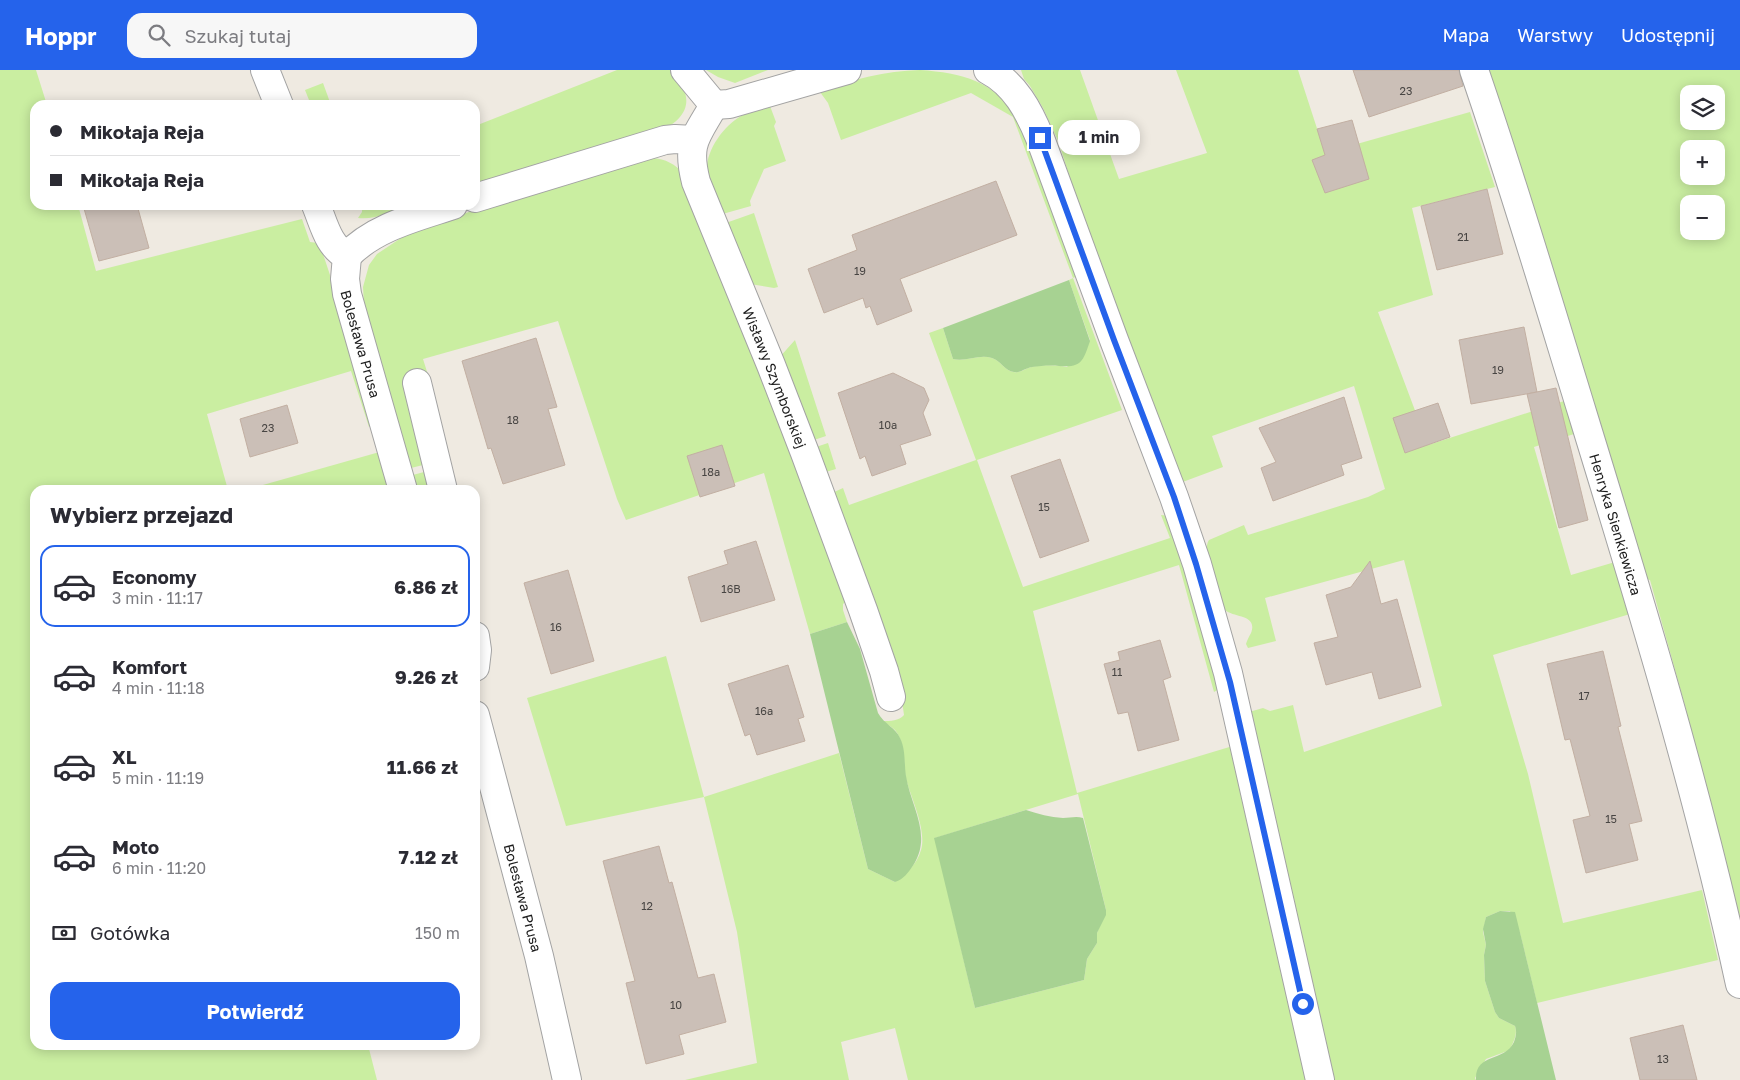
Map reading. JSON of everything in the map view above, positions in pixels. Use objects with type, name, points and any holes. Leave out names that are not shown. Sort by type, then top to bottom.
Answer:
[{"type":"street","points":[[265,70],[277,100]]},
{"type":"street","points":[[684,70],[714,105],[729,104],[847,70]]},
{"type":"street","points":[[988,70],[1015,92],[1037,131],[1174,497],[1193,554],[1228,673],[1320,1080]]},
{"type":"street","name":"Henryka Sienkiewicza","points":[[1474,70],[1532,246],[1632,572],[1689,774],[1740,984]]},
{"type":"street","name":"Wisławy Szymborskiej","points":[[714,105],[694,140],[691,151],[691,161],[696,182],[805,453],[863,610],[891,697]]},
{"type":"street","points":[[480,196],[665,140],[694,140]]},
{"type":"street","points":[[318,210],[335,247],[347,256],[354,248],[372,236],[440,210]]},
{"type":"street","name":"Bolesława Prusa","points":[[347,256],[345,279],[347,294],[402,485]]},
{"type":"street","points":[[417,383],[442,485]]},
{"type":"street","name":"Bolesława Prusa","points":[[480,734],[539,956],[567,1080]]},
{"type":"green space","points":[[0,70],[36,70],[45,100],[30,100],[30,210],[79,210],[96,271],[302,219],[310,242],[318,243],[321,248],[334,287],[372,425],[369,427],[351,371],[207,414],[227,485],[30,485],[30,1050],[369,1050],[377,1080],[0,1080]]},
{"type":"green space","points":[[617,70],[671,70],[682,86],[686,101],[683,113],[679,118],[662,130],[480,184],[480,124]]},
{"type":"green space","points":[[706,70],[768,70],[735,83]]},
{"type":"green space","points":[[920,70],[936,71],[964,77],[988,88],[1010,107],[1019,120],[1080,275],[1073,278],[1013,117],[971,93],[841,140],[828,103],[820,92],[869,76]]},
{"type":"green space","points":[[1021,70],[1080,70],[1119,179],[1207,153],[1176,70],[1298,70],[1325,153],[1470,112],[1495,187],[1412,208],[1433,295],[1378,312],[1428,445],[1564,401],[1574,434],[1534,447],[1571,575],[1615,562],[1630,614],[1493,655],[1528,774],[1563,923],[1702,890],[1718,960],[1537,1003],[1520,933],[1510,911],[1500,911],[1486,917],[1483,932],[1486,945],[1484,955],[1485,981],[1495,1012],[1499,1018],[1515,1026],[1516,1035],[1510,1050],[1486,1059],[1475,1078],[1476,1080],[1332,1080],[1249,712],[1263,708],[1270,711],[1293,705],[1304,752],[1442,706],[1404,560],[1265,598],[1276,641],[1248,648],[1246,644],[1251,633],[1251,623],[1244,617],[1225,610],[1209,564],[1207,546],[1209,540],[1244,525],[1248,535],[1368,497],[1385,489],[1354,386],[1212,436],[1223,467],[1180,483],[1083,221],[1059,143],[1043,108],[1024,79]]},
{"type":"green space","points":[[1485,70],[1740,70],[1740,934],[1684,715],[1687,713],[1650,580],[1645,579]]},
{"type":"green space","points":[[323,83],[329,100],[309,100],[305,90]]},
{"type":"green space","points":[[770,106],[776,122],[774,126],[786,161],[764,169],[750,201],[751,206],[719,215],[707,174],[707,166],[712,149],[722,133],[734,121],[741,116]]},
{"type":"green space","points":[[652,158],[670,163],[684,174],[848,600],[843,604],[847,622],[810,634],[764,473],[626,520],[617,499],[558,321],[423,359],[429,378],[404,385],[423,465],[407,469],[364,305],[363,287],[369,265],[377,254],[404,236],[474,210],[480,210],[480,208],[515,195]]},
{"type":"green space","points":[[362,210],[396,210],[371,218],[358,218]]},
{"type":"green space","points":[[754,213],[778,287],[750,284],[723,224]]},
{"type":"green space","points":[[1073,278],[1122,410],[977,460],[1023,587],[1170,538],[1161,515],[1170,516],[1221,688],[1214,692],[1179,565],[1033,611],[1077,793],[1236,745],[1311,1080],[908,1080],[895,1028],[841,1042],[849,1080],[685,1080],[757,1063],[737,932],[704,797],[839,753],[868,869],[895,882],[917,860],[921,850],[922,833],[918,814],[906,779],[903,747],[899,735],[883,721],[897,720],[904,715],[900,686],[832,493],[843,488],[849,505],[976,460],[929,333],[943,328],[953,359],[992,358],[1008,370],[1016,372],[1037,366],[1053,365],[1067,367],[1090,340],[1069,280]],"holes":[[[1078,794],[1106,910],[1097,933],[1097,943],[1087,959],[1084,980],[975,1008],[935,838]]]},
{"type":"green space","points":[[1069,280],[1090,341],[1080,362],[1073,366],[1032,367],[1016,372],[1008,370],[992,358],[953,359],[943,328]]},
{"type":"green space","points":[[795,340],[826,436],[814,440],[816,447],[828,443],[836,469],[819,474],[778,359]]},
{"type":"green space","points":[[383,452],[392,485],[263,485]]},
{"type":"green space","points":[[424,472],[428,485],[411,485],[409,476]]},
{"type":"green space","points":[[847,622],[860,649],[878,713],[896,731],[902,743],[906,776],[919,820],[921,842],[919,853],[906,875],[895,882],[868,869],[810,634]]},
{"type":"green space","points":[[666,656],[704,797],[566,826],[527,698]]},
{"type":"green space","points":[[1026,810],[1053,817],[1083,818],[1106,915],[1097,933],[1097,943],[1087,959],[1084,980],[975,1008],[934,838]]},
{"type":"green space","points":[[1500,911],[1515,912],[1556,1080],[1476,1080],[1480,1065],[1509,1049],[1514,1042],[1516,1034],[1515,1026],[1499,1018],[1495,1012],[1485,981],[1484,955],[1486,945],[1483,929],[1486,917]]},
{"type":"building","points":[[1353,70],[1459,70],[1463,86],[1369,117]]},
{"type":"building","points":[[1352,120],[1369,179],[1325,193],[1312,160],[1325,155],[1317,129]]},
{"type":"building","points":[[996,181],[1017,235],[900,279],[912,311],[877,325],[870,306],[866,308],[863,298],[824,313],[808,269],[857,250],[852,235]]},
{"type":"building","points":[[1487,189],[1503,254],[1437,270],[1421,206]]},
{"type":"building","points":[[84,210],[138,210],[149,248],[99,261]]},
{"type":"building","points":[[1524,327],[1537,392],[1471,404],[1459,340]]},
{"type":"building","points":[[536,338],[557,407],[548,409],[565,465],[503,484],[491,448],[488,449],[462,361]]},
{"type":"building","points":[[893,373],[924,388],[929,400],[923,413],[931,435],[900,445],[906,464],[872,476],[865,456],[860,459],[838,393]]},
{"type":"building","points":[[1556,388],[1588,520],[1559,528],[1527,394]]},
{"type":"building","points":[[1344,397],[1362,458],[1341,465],[1344,475],[1273,501],[1261,468],[1276,462],[1259,428]]},
{"type":"building","points":[[1438,403],[1450,437],[1405,453],[1393,418]]},
{"type":"building","points":[[287,405],[298,443],[250,457],[240,419]]},
{"type":"building","points":[[722,445],[735,486],[700,497],[687,456]]},
{"type":"building","points":[[1060,459],[1089,541],[1040,558],[1011,476]]},
{"type":"building","points":[[756,541],[775,600],[701,622],[688,577],[728,564],[724,551]]},
{"type":"building","points":[[1370,561],[1381,604],[1397,599],[1421,687],[1379,699],[1372,672],[1326,685],[1314,643],[1338,637],[1326,595],[1351,587]]},
{"type":"building","points":[[568,570],[594,661],[551,674],[524,583]]},
{"type":"building","points":[[1160,640],[1171,677],[1163,680],[1179,740],[1138,751],[1128,712],[1118,714],[1104,664],[1120,660],[1118,652]]},
{"type":"building","points":[[1603,651],[1621,726],[1618,727],[1642,821],[1629,824],[1638,860],[1586,873],[1573,820],[1590,816],[1570,739],[1565,740],[1547,664]]},
{"type":"building","points":[[788,665],[804,717],[798,719],[805,741],[757,755],[750,734],[745,736],[728,684]]},
{"type":"building","points":[[659,846],[669,883],[672,882],[698,978],[714,974],[726,1022],[679,1035],[684,1054],[646,1064],[626,983],[635,981],[603,861]]},
{"type":"building","points":[[1683,1025],[1697,1080],[1640,1080],[1630,1038]]},
{"type":"route","points":[[1040,138],[1174,497],[1196,564],[1228,673],[1303,1004]]}]
